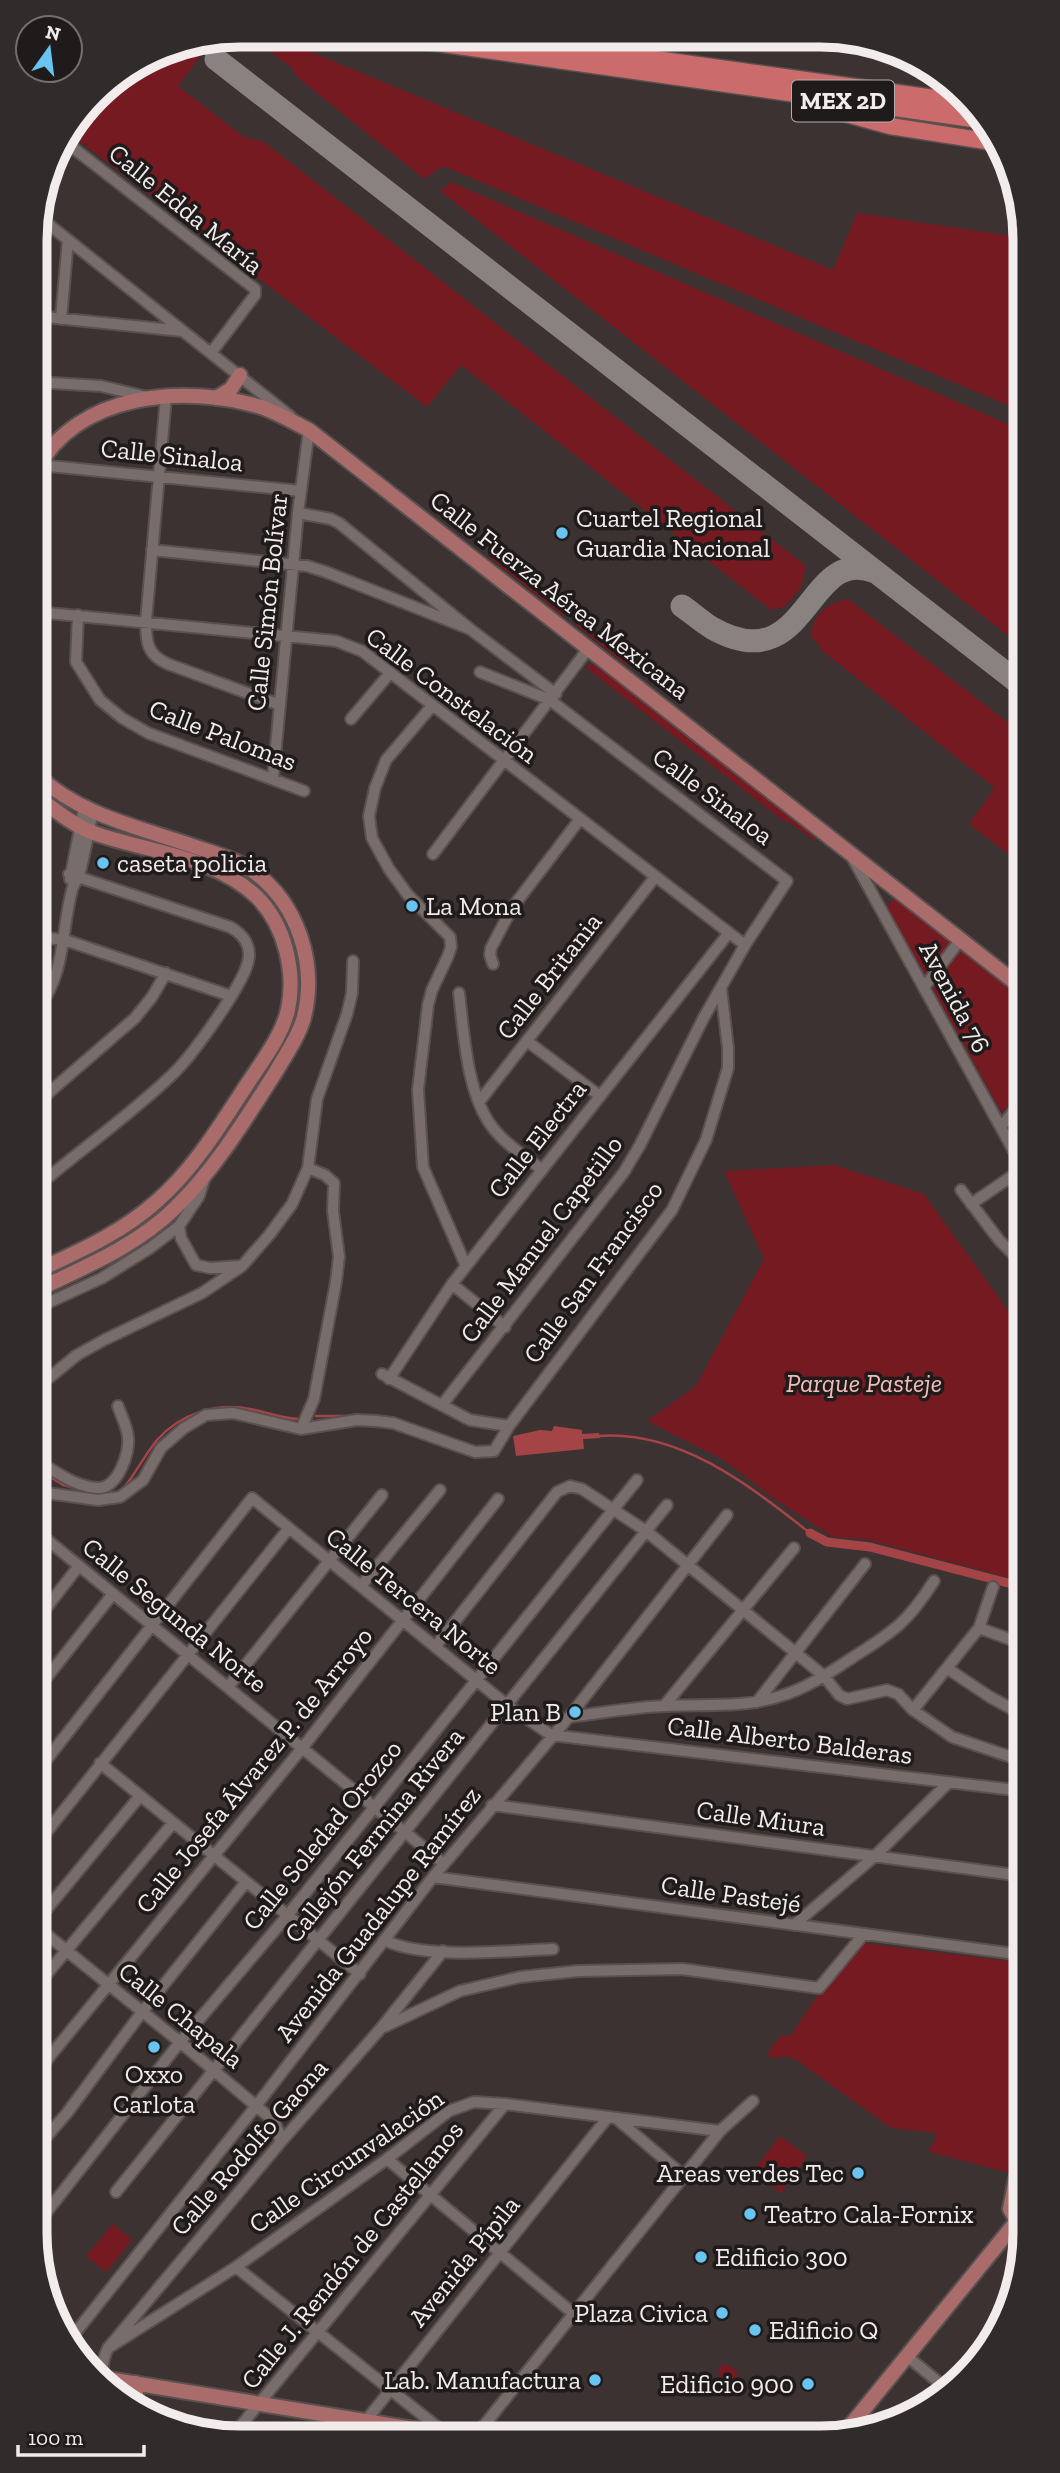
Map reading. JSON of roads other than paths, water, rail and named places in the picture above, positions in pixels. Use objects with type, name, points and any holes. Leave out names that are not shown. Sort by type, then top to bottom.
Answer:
[{"type":"highway","name":"MEX 2D","points":[[480,47],[953,101]]},
{"type":"highway","name":"MEX 2D","points":[[555,47],[708,74],[761,90],[969,119]]},
{"type":"highway","points":[[761,90],[890,126],[985,141]]},
{"type":"main road","points":[[216,398],[231,389],[240,375]]},
{"type":"main road","name":"Calle Fuerza Aérea Mexicana","points":[[48,452],[56,441],[82,421],[109,409],[158,398],[216,398],[262,408],[309,430],[1013,980]]},
{"type":"main road","points":[[47,1285],[103,1258],[138,1237],[175,1209],[206,1175],[266,1087],[304,1019],[309,970],[302,938],[282,901],[252,870],[225,857],[89,810],[48,782]]},
{"type":"main road","points":[[47,1266],[99,1242],[122,1227],[157,1202],[183,1175],[210,1141],[264,1059],[287,1013],[289,999],[289,958],[279,929],[250,891],[220,872],[84,829],[48,804]]},
{"type":"main road","points":[[853,2422],[1012,2233]]},
{"type":"main road","points":[[118,2381],[396,2426]]},
{"type":"main road","points":[[136,2383],[136,2395]]},
{"type":"street","name":"Calle Edda María","points":[[72,147],[255,289],[255,295],[211,353]]},
{"type":"street","points":[[48,224],[309,430]]},
{"type":"street","points":[[61,319],[68,240]]},
{"type":"street","points":[[48,317],[182,331]]},
{"type":"street","points":[[48,383],[101,386],[158,398],[159,476],[146,621],[149,648],[157,659],[280,705]]},
{"type":"street","name":"Calle Simón Bolívar","points":[[273,778],[309,430]]},
{"type":"street","name":"Calle Sinaloa","points":[[48,468],[301,491]]},
{"type":"street","name":"Calle Sinaloa","points":[[299,513],[339,523],[553,697],[787,881],[745,945]]},
{"type":"street","points":[[152,550],[294,564],[326,572],[470,629]]},
{"type":"street","name":"Calle Constelación","points":[[48,613],[287,636],[350,645],[745,945]]},
{"type":"street","name":"Calle Palomas","points":[[78,615],[76,662],[100,700],[122,718],[148,733],[304,791]]},
{"type":"street","points":[[433,854],[588,649]]},
{"type":"street","points":[[480,672],[553,697]]},
{"type":"street","points":[[351,719],[390,673]]},
{"type":"street","points":[[432,706],[386,760],[375,788],[369,816],[372,838],[389,869],[408,895],[450,937],[451,947],[428,1005],[418,1090],[423,1167],[466,1266]]},
{"type":"street","points":[[48,995],[56,978],[65,940],[74,876],[89,810]]},
{"type":"street","points":[[493,964],[490,955],[494,941],[512,908],[580,819]]},
{"type":"street","points":[[74,876],[73,857],[84,829]]},
{"type":"street","name":"Avenida 76","points":[[849,852],[1013,1148]]},
{"type":"street","points":[[48,1176],[174,1073],[196,1047],[231,996],[248,961],[247,943],[242,934],[230,928],[74,876]]},
{"type":"street","name":"Calle Britania","points":[[479,1102],[655,877]]},
{"type":"street","name":"Calle Electra","points":[[442,1405],[385,1377],[452,1284],[728,934]]},
{"type":"street","points":[[48,938],[65,940],[231,996]]},
{"type":"street","points":[[925,986],[961,939]]},
{"type":"street","name":"Calle Manuel Capetillo","points":[[442,1405],[624,1172],[703,1019],[745,945]]},
{"type":"street","points":[[47,1377],[77,1354],[104,1339],[202,1293],[242,1266],[270,1234],[292,1204],[308,1168],[317,1099],[350,1004],[353,961]]},
{"type":"street","points":[[48,1094],[135,1018],[166,973]]},
{"type":"street","name":"Calle San Francisco","points":[[301,1429],[357,1420],[376,1420],[393,1423],[475,1452],[494,1451],[509,1426],[672,1210],[706,1140],[728,1068],[721,988]]},
{"type":"street","points":[[459,993],[474,1087],[479,1102],[495,1131],[542,1170]]},
{"type":"street","points":[[527,1041],[600,1096]]},
{"type":"street","points":[[1001,1127],[1013,1113]]},
{"type":"street","points":[[47,1493],[98,1500],[120,1497],[143,1480],[161,1448],[184,1428],[206,1415],[233,1413],[301,1429],[314,1399],[339,1257],[333,1211],[334,1183],[325,1175],[308,1168]]},
{"type":"street","points":[[47,1303],[102,1278],[179,1226],[199,1196],[206,1175]]},
{"type":"street","points":[[971,1204],[1013,1176]]},
{"type":"street","points":[[961,1190],[1012,1254]]},
{"type":"street","points":[[179,1226],[181,1238],[196,1265],[210,1268],[242,1266]]},
{"type":"street","points":[[452,1284],[505,1327]]},
{"type":"street","points":[[442,1405],[470,1420],[509,1426]]},
{"type":"street","points":[[47,1467],[68,1480],[99,1488],[109,1486],[116,1479],[129,1439],[118,1406]]},
{"type":"street","name":"Calle Soledad Orozco","points":[[47,2212],[180,2042],[287,1916],[637,1480]]},
{"type":"street","points":[[109,1486],[120,1497]]},
{"type":"street","points":[[435,1647],[557,1492],[570,1486],[582,1489],[646,1531],[824,1676],[839,1695],[847,1699],[887,1690],[898,1694],[913,1710],[952,1737],[1012,1757]]},
{"type":"street","points":[[361,1586],[440,1490]]},
{"type":"street","points":[[228,1687],[382,1495]]},
{"type":"street","name":"Calle Tercera Norte","points":[[152,1628],[252,1498],[507,1705],[551,1735]]},
{"type":"street","name":"Calle Josefa Álvarez P. de Arroyo","points":[[47,2060],[303,1747],[498,1499]]},
{"type":"street","name":"Callejón Fermina Rivera","points":[[116,2192],[667,1505]]},
{"type":"street","name":"Avenida Guadalupe Ramírez","points":[[75,2333],[360,1974],[433,1877],[569,1717],[727,1516]]},
{"type":"street","points":[[47,1830],[289,1528]]},
{"type":"street","name":"Calle Segunda Norte","points":[[47,1541],[444,1864]]},
{"type":"street","points":[[664,1706],[794,1548]]},
{"type":"street","points":[[757,1702],[864,1564]]},
{"type":"street","points":[[47,1607],[78,1567]]},
{"type":"street","points":[[569,1717],[664,1706],[718,1706],[757,1702],[797,1690],[824,1676],[901,1626],[934,1581]]},
{"type":"street","points":[[913,1710],[979,1628],[993,1587]]},
{"type":"street","points":[[47,1677],[112,1594]]},
{"type":"street","points":[[47,1759],[152,1628]]},
{"type":"street","points":[[979,1628],[1012,1640]]},
{"type":"street","points":[[948,1669],[1012,1709]]},
{"type":"street","name":"Calle Alberto Balderas","points":[[551,1735],[1012,1790]]},
{"type":"street","points":[[100,1763],[360,1974]]},
{"type":"street","points":[[794,1925],[874,1856],[949,1782]]},
{"type":"street","points":[[47,1909],[140,1797]]},
{"type":"street","name":"Calle Miura","points":[[492,1805],[1012,1875]]},
{"type":"street","points":[[47,1973],[173,1823]]},
{"type":"street","name":"Calle Pastejé","points":[[433,1877],[1012,1953]]},
{"type":"street","points":[[47,2136],[246,1882]]},
{"type":"street","points":[[382,2027],[460,1991],[520,1977],[578,1970],[682,1969],[819,1988],[863,1934]]},
{"type":"street","name":"Calle Chapala","points":[[47,1935],[274,2121],[280,2143]]},
{"type":"street","points":[[384,1940],[407,1948],[443,1951],[553,1949]]},
{"type":"street","name":"Calle Rodolfo Gaona","points":[[103,2368],[108,2348],[280,2143],[382,2027],[443,1951]]},
{"type":"street","points":[[484,2426],[720,2132],[753,2101]]},
{"type":"street","name":"Calle Circunvalación","points":[[108,2348],[236,2267],[449,2111],[474,2102],[720,2132]]},
{"type":"street","name":"Calle J. Rendón de Castellanos","points":[[241,2426],[505,2104]]},
{"type":"street","points":[[612,2117],[684,2176]]},
{"type":"street","name":"Avenida Pípila","points":[[362,2426],[612,2117]]},
{"type":"street","points":[[387,2158],[573,2314]]},
{"type":"street","points":[[236,2267],[436,2426]]},
{"type":"street","points":[[908,2357],[940,2384]]},
{"type":"waterway","points":[[126,1485],[157,1440],[176,1423],[199,1412],[237,1407],[303,1419]]},
{"type":"waterway","points":[[316,1416],[350,1416]]},
{"type":"waterway","points":[[599,1436],[658,1442],[686,1452],[738,1480],[810,1533]]},
{"type":"waterway","points":[[47,1475],[63,1485],[82,1490]]},
{"type":"waterway","points":[[810,1533],[827,1542],[870,1547],[1012,1584]]},
{"type":"place","name":"Cuartel Regional Guardia Nacional","points":[[562,533]]},
{"type":"place","name":"caseta policia","points":[[103,863]]},
{"type":"place","name":"La Mona","points":[[412,906]]},
{"type":"place","name":"Plan B","points":[[575,1712]]},
{"type":"place","name":"Oxxo Carlota","points":[[154,2047]]},
{"type":"place","name":"Areas verdes Tec","points":[[858,2173]]},
{"type":"place","name":"Teatro Cala-Fornix","points":[[750,2214]]},
{"type":"place","name":"Edificio 300","points":[[701,2257]]},
{"type":"place","name":"Plaza Civica","points":[[722,2313]]},
{"type":"place","name":"Edificio Q","points":[[755,2330]]},
{"type":"place","name":"Lab. Manufactura","points":[[595,2380]]},
{"type":"place","name":"Edificio 900","points":[[808,2384]]},
{"type":"park label","name":"Parque Pasteje","points":[[864,1383]]}]
